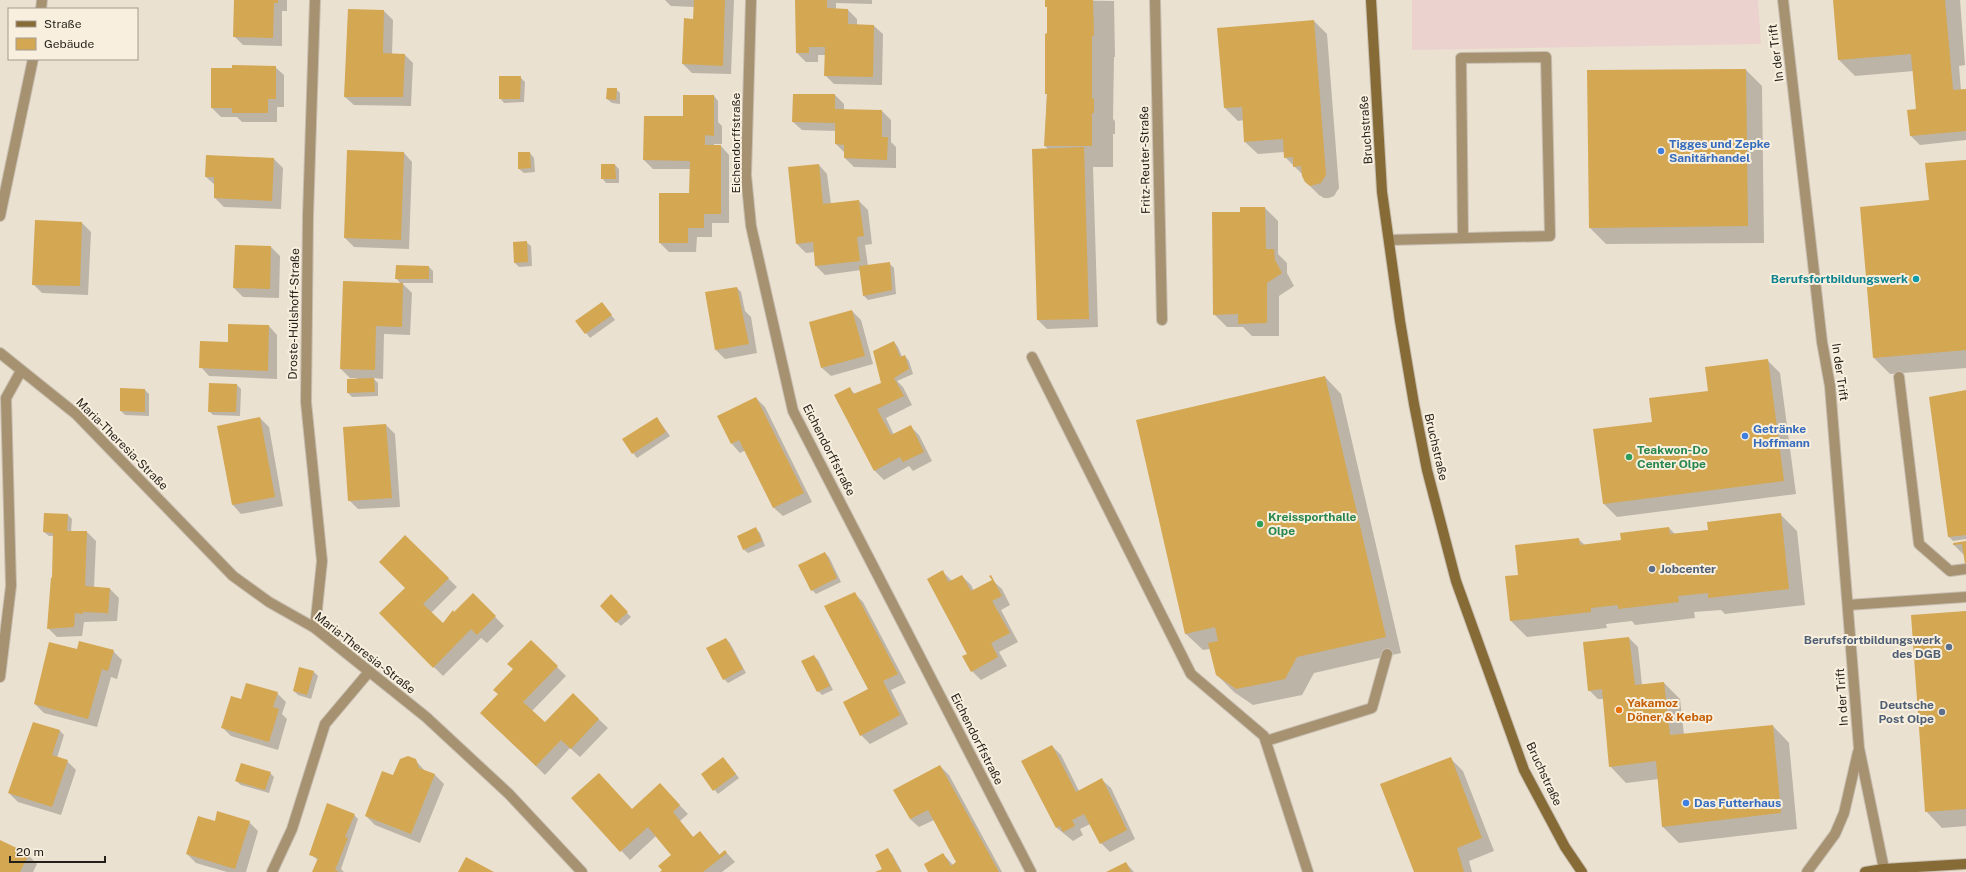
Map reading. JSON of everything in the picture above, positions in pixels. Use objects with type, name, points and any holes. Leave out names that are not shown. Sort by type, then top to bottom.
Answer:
[{"type":"main road","name":"Bruchstraße","points":[[1370,0],[1382,192],[1414,404],[1427,470],[1456,581],[1524,770],[1565,847],[1582,872]]},
{"type":"main road","points":[[1866,872],[1884,868],[1966,864]]},
{"type":"street","name":"Droste-Hülshoff-Straße","points":[[315,0],[308,216],[306,402],[322,561],[315,628]]},
{"type":"street","name":"Eichendorffstraße","points":[[751,0],[746,175],[750,226],[794,412],[1031,872]]},
{"type":"street","name":"Fritz-Reuter-Straße","points":[[1155,0],[1162,320]]},
{"type":"street","name":"In der Trift","points":[[1783,0],[1822,342],[1830,386],[1859,748],[1884,868]]},
{"type":"street","points":[[1389,240],[1550,236],[1546,57],[1461,58],[1463,238]]},
{"type":"street","points":[[1,212],[34,60]]},
{"type":"street","name":"Maria-Theresia-Straße","points":[[0,353],[76,414],[233,576],[269,602],[315,628],[368,673],[426,717],[509,794],[582,872]]},
{"type":"street","points":[[1032,357],[1191,674],[1264,736],[1308,872]]},
{"type":"street","points":[[0,677],[11,586],[6,398],[21,371]]},
{"type":"street","points":[[1898,377],[1919,544],[1950,571],[1966,570]]},
{"type":"street","points":[[1848,605],[1966,597]]},
{"type":"street","points":[[1266,741],[1372,708],[1387,654]]},
{"type":"street","points":[[272,872],[292,829],[325,724],[368,673]]},
{"type":"street","name":"In der Trift","points":[[1807,872],[1835,834],[1844,813],[1859,748]]},
{"type":"shaded area","points":[[1412,0],[1758,0],[1761,44],[1412,50]]},
{"type":"building","points":[[234,0],[278,0],[278,3],[274,3],[273,38],[233,37]]},
{"type":"building","points":[[694,0],[725,0],[723,66],[682,64],[684,18],[693,19]]},
{"type":"building","points":[[795,0],[827,0],[827,8],[848,9],[848,24],[874,25],[873,77],[824,76],[825,47],[809,47],[809,53],[796,53]]},
{"type":"building","points":[[1045,0],[1093,0],[1094,36],[1092,36],[1092,99],[1094,98],[1094,113],[1092,113],[1092,146],[1044,146],[1047,94],[1045,94],[1045,34],[1047,33],[1047,7],[1045,7]]},
{"type":"building","points":[[1833,0],[1945,0],[1953,90],[1966,89],[1966,131],[1910,136],[1907,110],[1916,109],[1911,54],[1838,60]]},
{"type":"building","points":[[348,9],[384,10],[383,53],[405,54],[403,97],[344,97]]},
{"type":"building","points":[[1314,20],[1326,175],[1321,183],[1310,186],[1305,182],[1302,176],[1301,166],[1293,167],[1293,157],[1284,158],[1283,139],[1244,142],[1242,107],[1224,108],[1217,28]]},
{"type":"building","points":[[232,65],[276,66],[276,99],[268,99],[268,113],[232,113],[232,108],[211,108],[211,68],[232,68]]},
{"type":"building","points":[[1746,69],[1748,226],[1589,228],[1587,70]]},
{"type":"building","points":[[499,76],[521,76],[520,99],[499,99]]},
{"type":"building","points":[[607,88],[617,88],[616,100],[606,99]]},
{"type":"building","points":[[793,94],[835,94],[835,109],[882,110],[882,137],[888,137],[887,160],[844,158],[844,145],[835,144],[835,123],[792,122]]},
{"type":"building","points":[[683,95],[714,95],[714,136],[705,135],[705,145],[721,145],[721,214],[704,214],[704,228],[688,228],[688,243],[659,243],[659,193],[689,193],[690,161],[643,160],[644,116],[683,116]]},
{"type":"building","points":[[1084,147],[1089,319],[1037,320],[1032,149]]},
{"type":"building","points":[[347,150],[404,152],[401,240],[344,238]]},
{"type":"building","points":[[518,152],[530,152],[531,168],[518,169]]},
{"type":"building","points":[[206,155],[274,158],[272,201],[214,198],[214,177],[205,177]]},
{"type":"building","name":"Berufsfortbildungswerk","points":[[1966,160],[1966,350],[1873,358],[1860,207],[1929,200],[1925,163]]},
{"type":"building","points":[[601,164],[615,164],[616,179],[601,179]]},
{"type":"building","points":[[819,164],[823,204],[859,200],[864,236],[857,237],[860,261],[815,266],[813,242],[796,244],[788,167]]},
{"type":"building","points":[[1240,207],[1265,207],[1266,249],[1274,249],[1275,260],[1282,273],[1267,283],[1267,323],[1238,324],[1238,314],[1213,315],[1212,212],[1240,212]]},
{"type":"building","points":[[35,220],[82,222],[80,286],[32,285]]},
{"type":"building","points":[[527,241],[528,262],[514,263],[513,242]]},
{"type":"building","points":[[235,245],[271,246],[270,289],[233,288]]},
{"type":"building","points":[[890,262],[892,290],[863,296],[859,266]]},
{"type":"building","points":[[396,265],[429,266],[429,279],[395,279]]},
{"type":"building","points":[[343,281],[403,283],[402,327],[376,326],[375,370],[340,369]]},
{"type":"building","points":[[737,287],[749,344],[715,350],[705,292]]},
{"type":"building","points":[[602,302],[612,315],[585,334],[575,321]]},
{"type":"building","points":[[852,310],[865,356],[821,368],[809,322]]},
{"type":"building","points":[[228,324],[269,325],[268,371],[199,368],[200,341],[228,342]]},
{"type":"building","points":[[894,341],[900,357],[905,355],[909,369],[894,378],[904,396],[877,409],[891,435],[911,425],[924,452],[903,462],[900,457],[874,471],[834,395],[850,387],[853,394],[881,383],[873,351]]},
{"type":"building","points":[[1768,359],[1784,481],[1603,504],[1593,429],[1652,422],[1649,398],[1708,391],[1705,367]]},
{"type":"building","name":"Kreissporthalle Olpe","points":[[1325,376],[1386,637],[1297,657],[1285,679],[1236,689],[1216,675],[1208,643],[1218,641],[1215,627],[1185,634],[1136,420]]},
{"type":"building","points":[[374,378],[375,392],[347,393],[347,379]]},
{"type":"building","points":[[209,383],[237,384],[236,412],[208,412]]},
{"type":"building","points":[[120,388],[145,389],[145,412],[120,411]]},
{"type":"building","points":[[1966,390],[1966,535],[1948,537],[1929,397]]},
{"type":"building","points":[[756,397],[804,493],[773,508],[739,440],[731,444],[717,416]]},
{"type":"building","points":[[260,417],[275,497],[232,505],[217,426]]},
{"type":"building","points":[[657,417],[666,432],[632,454],[622,439]]},
{"type":"building","points":[[386,424],[392,498],[348,501],[343,427]]},
{"type":"building","points":[[44,513],[68,514],[67,531],[87,531],[85,586],[110,588],[108,615],[107,613],[75,613],[74,627],[47,629],[51,577],[52,578],[53,533],[43,532]]},
{"type":"building","name":"Jobcenter","points":[[1781,513],[1789,589],[1708,598],[1708,593],[1678,596],[1679,602],[1618,609],[1618,605],[1591,608],[1591,612],[1510,621],[1505,576],[1518,575],[1515,545],[1579,538],[1580,545],[1621,540],[1620,533],[1669,527],[1670,534],[1708,530],[1707,522]]},
{"type":"building","points":[[756,527],[762,541],[743,550],[737,536]]},
{"type":"building","points":[[405,535],[449,578],[423,604],[443,623],[453,610],[454,612],[473,593],[496,616],[477,635],[471,629],[433,668],[379,613],[405,588],[379,562]]},
{"type":"building","points":[[1966,541],[1965,564],[1962,544],[1953,545],[1953,543]]},
{"type":"building","points":[[825,552],[837,578],[811,591],[798,565]]},
{"type":"building","points":[[943,570],[948,582],[962,575],[971,591],[992,580],[989,576],[991,575],[1002,596],[992,601],[1010,633],[991,643],[998,657],[971,672],[962,656],[967,654],[927,579]]},
{"type":"building","points":[[855,592],[898,674],[883,681],[900,715],[860,736],[843,702],[868,689],[824,606]]},
{"type":"building","points":[[611,594],[628,612],[616,623],[600,606]]},
{"type":"building","name":"Deutsche Post Olpe","points":[[1966,611],[1966,809],[1925,812],[1911,615]]},
{"type":"building","points":[[1629,637],[1635,685],[1664,682],[1670,735],[1773,725],[1781,813],[1662,827],[1656,761],[1609,767],[1602,689],[1588,691],[1583,642]]},
{"type":"building","points":[[726,638],[743,669],[723,680],[706,648]]},
{"type":"building","points":[[531,640],[558,666],[523,702],[545,722],[573,693],[599,719],[571,749],[561,740],[536,766],[480,713],[498,694],[493,690],[513,669],[507,664]]},
{"type":"building","points":[[79,641],[114,650],[108,671],[102,669],[88,719],[34,704],[49,642],[77,649]]},
{"type":"building","points":[[814,655],[830,686],[817,692],[801,661]]},
{"type":"building","points":[[299,667],[314,671],[307,695],[293,691]]},
{"type":"building","points":[[246,683],[278,692],[273,707],[279,709],[269,742],[221,728],[231,696],[241,699]]},
{"type":"building","points":[[33,722],[60,730],[52,755],[68,760],[52,807],[8,793]]},
{"type":"building","points":[[1052,745],[1076,792],[1102,778],[1127,830],[1100,844],[1084,814],[1072,820],[1075,826],[1063,832],[1060,826],[1056,828],[1021,761]]},
{"type":"building","points":[[408,756],[416,759],[419,768],[435,774],[411,834],[365,816],[382,771],[393,775],[400,759]]},
{"type":"building","points":[[723,757],[736,774],[713,791],[701,774]]},
{"type":"building","points":[[1451,757],[1482,838],[1457,848],[1464,872],[1414,872],[1380,784]]},
{"type":"building","points":[[241,763],[271,772],[265,790],[235,781]]},
{"type":"building","points":[[940,765],[999,872],[928,872],[924,864],[943,853],[951,866],[956,862],[928,810],[910,819],[893,790]]},
{"type":"building","points":[[599,773],[632,809],[660,783],[680,805],[673,812],[693,837],[700,831],[719,855],[725,850],[727,853],[703,872],[660,872],[662,870],[658,866],[671,855],[648,827],[620,852],[571,798]]},
{"type":"building","points":[[327,803],[355,814],[345,837],[348,838],[335,870],[339,872],[312,872],[318,858],[309,855]]},
{"type":"building","points":[[217,811],[250,821],[235,869],[186,854],[198,816],[215,821]]},
{"type":"building","points":[[0,840],[29,854],[20,872],[0,872]]},
{"type":"building","points":[[888,848],[901,872],[875,872],[882,869],[875,855]]},
{"type":"building","points":[[466,857],[494,872],[458,872]]},
{"type":"building","points":[[1126,862],[1131,872],[1106,872]]},
{"type":"place","name":"Tigges und Zepke Sanitärhandel","points":[[1661,151]]},
{"type":"place","name":"Berufsfortbildungswerk","points":[[1916,279]]},
{"type":"place","name":"Getränke Hoffmann","points":[[1745,436]]},
{"type":"place","name":"Teakwon-Do Center Olpe","points":[[1629,457]]},
{"type":"place","name":"Kreissporthalle Olpe","points":[[1260,524]]},
{"type":"place","name":"Jobcenter","points":[[1652,569]]},
{"type":"place","name":"Berufsfortbildungswerk des DGB","points":[[1949,647]]},
{"type":"place","name":"Yakamoz Döner & Kebap","points":[[1619,710]]},
{"type":"place","name":"Deutsche Post Olpe","points":[[1942,712]]},
{"type":"place","name":"Das Futterhaus","points":[[1686,803]]}]
